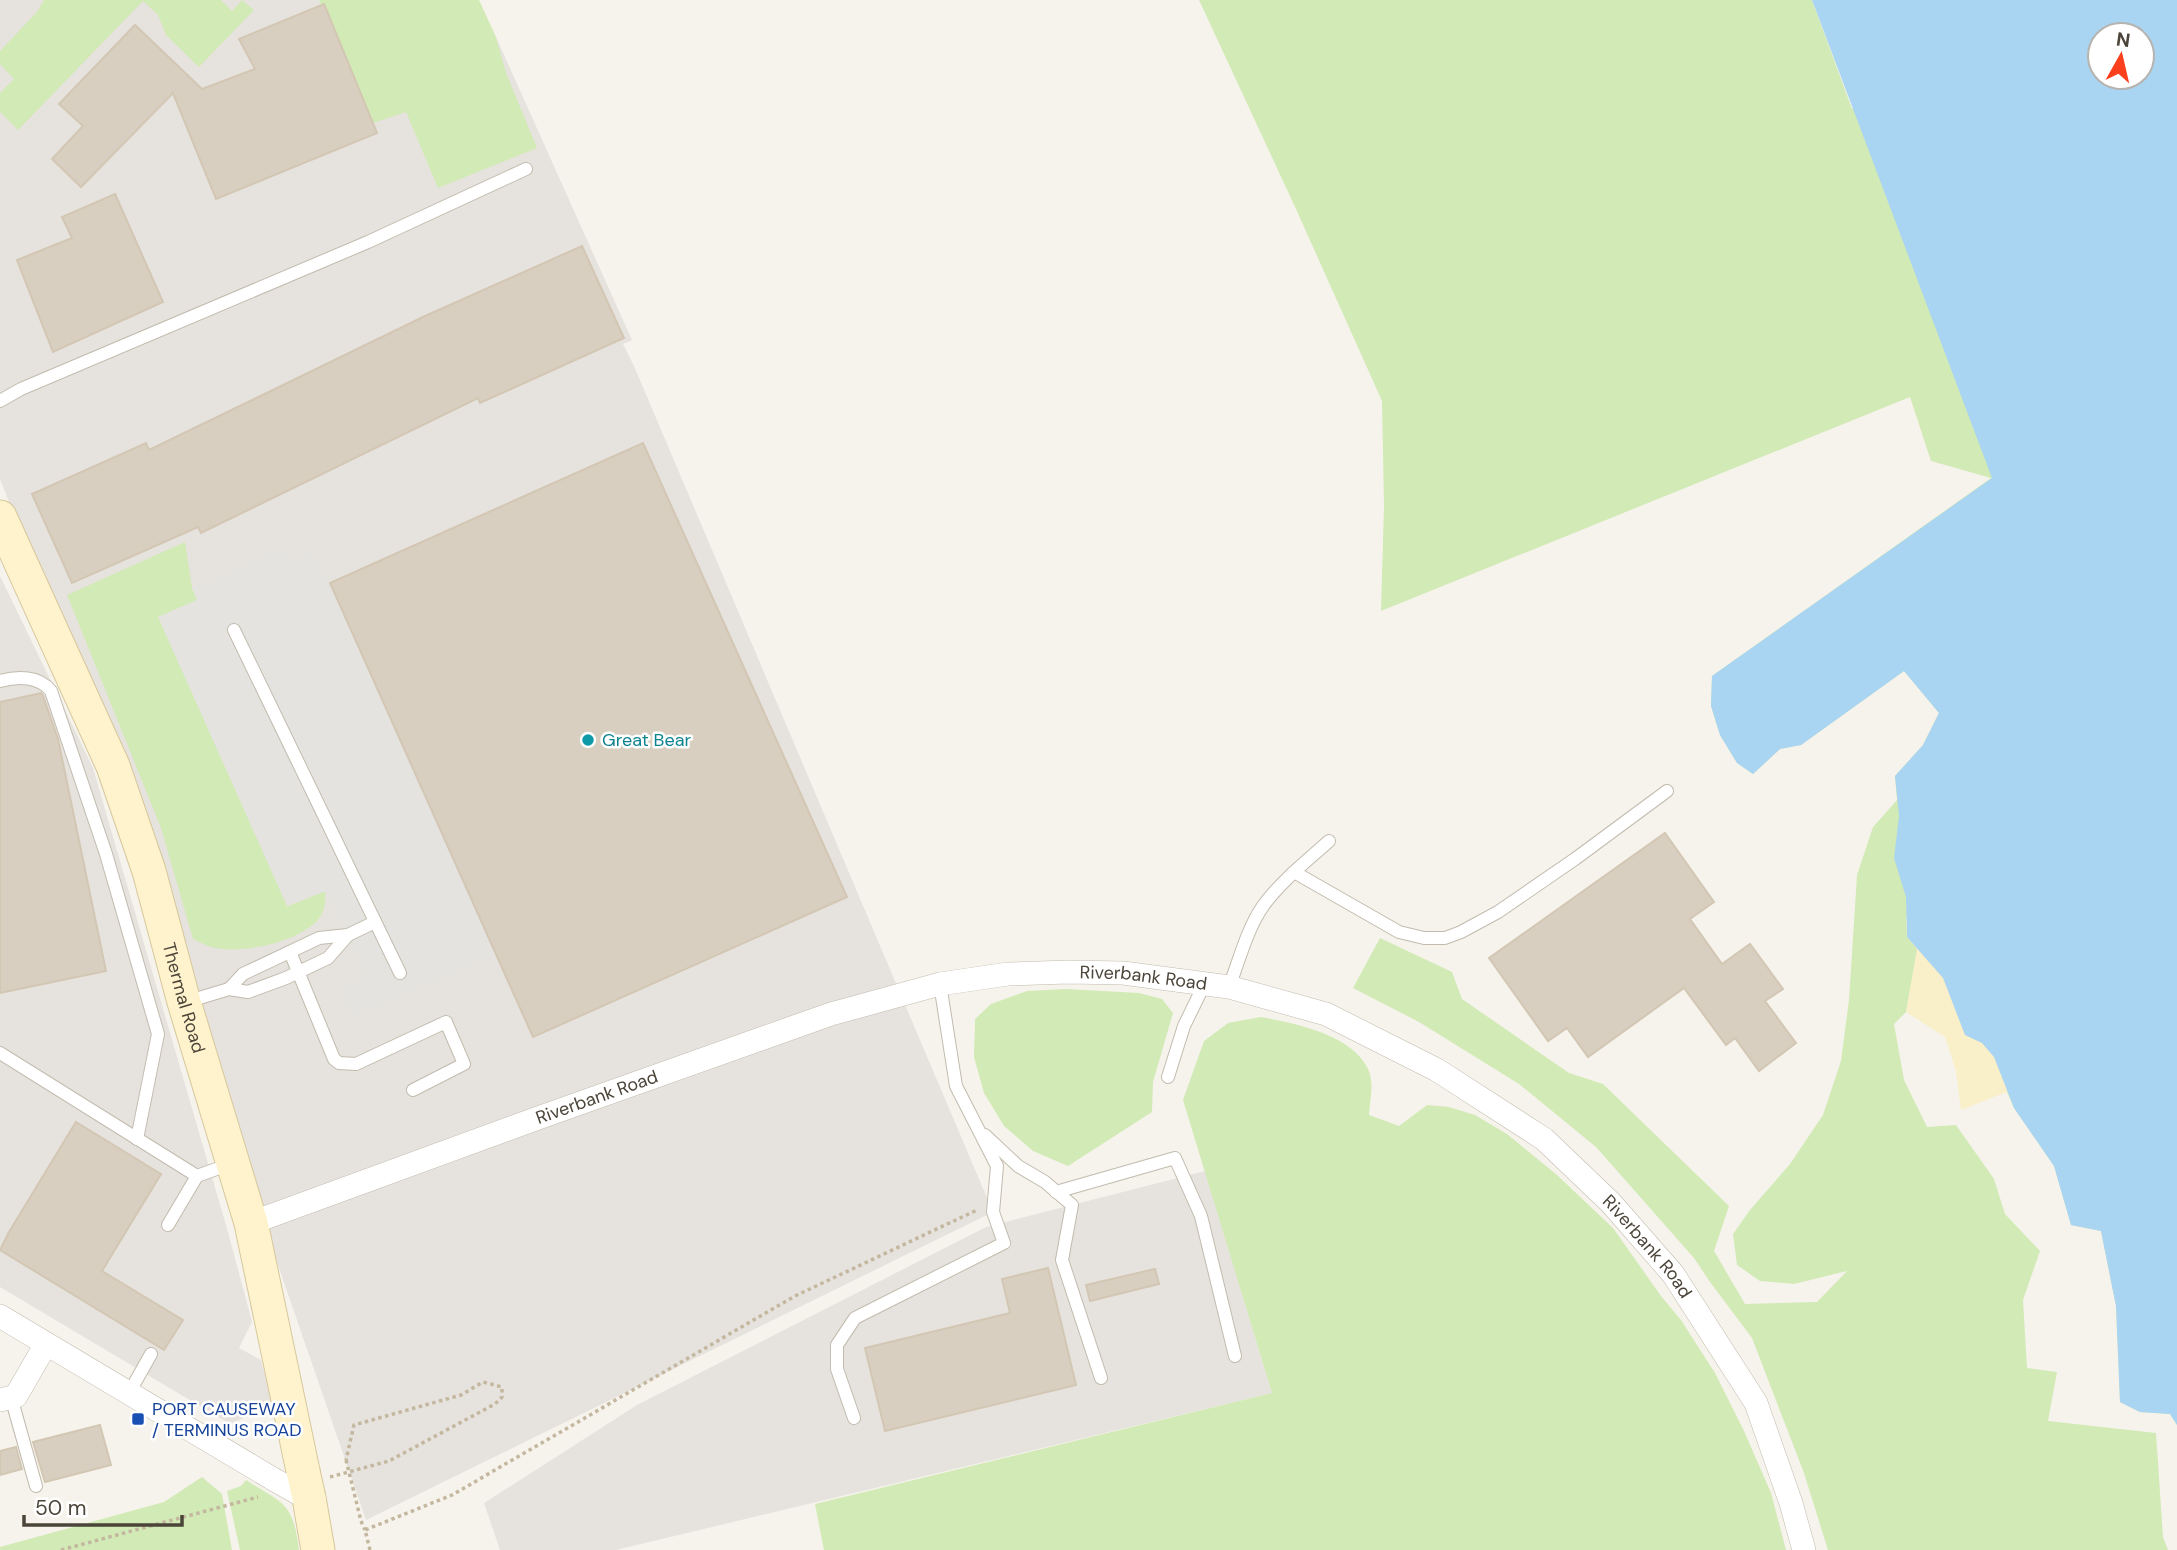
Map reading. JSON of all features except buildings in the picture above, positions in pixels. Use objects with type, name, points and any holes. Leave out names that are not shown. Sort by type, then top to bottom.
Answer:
[{"type":"street","name":"Thermal Road","points":[[0,517],[113,766],[149,871],[184,1002],[251,1223],[316,1541]]},
{"type":"street","name":"Riverbank Road","points":[[251,1223],[831,1014],[940,984],[1008,974],[1068,972],[1123,974],[1229,987],[1326,1014],[1437,1070],[1544,1139],[1611,1203],[1673,1274],[1756,1403],[1791,1503],[1804,1550]]},
{"type":"street","points":[[0,1316],[129,1393],[304,1487]]},
{"type":"street","points":[[6,1399],[16,1396],[46,1344]]},
{"type":"lane","points":[[0,401],[33,384],[368,242],[526,169]]},
{"type":"lane","points":[[234,630],[400,973]]},
{"type":"lane","points":[[0,681],[13,677],[36,680],[46,684],[51,691],[107,854],[158,1034],[137,1139]]},
{"type":"lane","points":[[1294,872],[1399,932],[1424,938],[1445,938],[1469,928],[1507,906],[1667,791]]},
{"type":"lane","points":[[1229,987],[1263,907],[1294,872],[1329,841]]},
{"type":"lane","points":[[229,989],[243,974],[319,938],[348,935],[375,922]]},
{"type":"lane","points":[[184,1002],[229,989],[248,992],[328,958],[348,935]]},
{"type":"lane","points":[[290,952],[334,1059],[339,1063],[356,1063],[446,1022],[464,1064],[413,1090]]},
{"type":"lane","points":[[1168,1077],[1184,1027],[1205,983]]},
{"type":"lane","points":[[854,1418],[837,1369],[837,1345],[855,1318],[1004,1243],[993,1212],[997,1166],[957,1086],[940,984]]},
{"type":"lane","points":[[0,1053],[197,1176]]},
{"type":"lane","points":[[977,1128],[1018,1166],[1045,1182],[1072,1205],[1062,1260],[1101,1378]]},
{"type":"lane","points":[[1056,1192],[1175,1158],[1201,1216],[1235,1356]]},
{"type":"lane","points":[[168,1225],[197,1176],[233,1163]]},
{"type":"lane","points":[[129,1393],[151,1354]]},
{"type":"lane","points":[[6,1399],[36,1486]]},
{"type":"path","points":[[365,1530],[452,1494],[794,1296],[994,1202]]},
{"type":"path","points":[[304,1487],[389,1461],[495,1404],[502,1396],[502,1387],[483,1382],[461,1395],[354,1424],[346,1460],[362,1521],[365,1530],[370,1550]]},
{"type":"path","points":[[61,1550],[258,1497]]},
{"type":"shaded area","points":[[0,0],[319,0],[344,52],[496,37],[632,340],[623,344],[993,1212],[366,1520],[56,622],[0,479]]},
{"type":"shaded area","points":[[282,545],[289,560],[314,549],[497,956],[352,1018],[339,987],[364,976],[326,891],[287,906],[158,617],[197,600],[192,588]]},
{"type":"shaded area","points":[[0,576],[93,768],[228,1232],[252,1322],[239,1348],[261,1360],[273,1404],[230,1424],[0,1287]]},
{"type":"shaded area","points":[[1205,1171],[1272,1393],[616,1550],[500,1550],[484,1503],[637,1405],[986,1227]]},
{"type":"green space","points":[[44,0],[221,0],[232,11],[242,0],[254,10],[199,67],[166,35],[158,15],[143,1],[18,130],[0,112],[0,93],[14,79],[0,64],[0,51],[37,12]]},
{"type":"green space","points":[[319,0],[479,0],[496,37],[506,73],[537,148],[438,188],[406,112],[373,123]]},
{"type":"green space","points":[[1199,0],[1812,0],[1852,109],[1983,0],[2177,1425],[2170,1414],[2140,1412],[2120,1402],[2116,1306],[2101,1231],[2071,1225],[2054,1166],[2014,1108],[1922,925],[1906,1012],[1894,1024],[1904,1080],[1927,1127],[1956,1125],[1994,1179],[2005,1214],[2040,1251],[2023,1300],[2027,1368],[2057,1372],[2048,1421],[2156,1433],[2163,1537],[2168,1550],[1828,1550],[1804,1473],[1752,1338],[1694,1258],[1596,1147],[1519,1084],[1419,1022],[1353,988],[1380,938],[1452,972],[1462,999],[1569,1073],[1603,1084],[1729,1206],[1714,1251],[1745,1304],[1817,1302],[1847,1271],[1794,1284],[1760,1281],[1737,1265],[1733,1234],[1790,1164],[1823,1115],[1841,1061],[1849,1000],[1857,875],[1873,827],[1897,800],[1895,776],[1923,745],[1939,713],[1904,671],[1801,745],[1780,749],[1753,774],[1737,763],[1720,735],[1711,706],[1712,676],[1991,478],[1931,461],[1910,397],[1381,611],[1384,506],[1382,401]]},
{"type":"green space","points":[[185,542],[192,588],[197,600],[159,617],[288,906],[325,891],[324,907],[317,921],[295,936],[265,946],[220,949],[193,939],[161,828],[67,595]]},
{"type":"green space","points":[[1066,989],[1139,993],[1162,999],[1173,1013],[1153,1082],[1152,1112],[1068,1166],[1033,1151],[1004,1126],[984,1093],[974,1057],[975,1019],[991,1004],[1027,991]]},
{"type":"green space","points":[[1261,1017],[1320,1032],[1348,1046],[1367,1067],[1371,1078],[1369,1115],[1399,1126],[1427,1105],[1449,1107],[1475,1115],[1507,1134],[1557,1175],[1613,1228],[1681,1320],[1715,1373],[1771,1493],[1786,1550],[824,1550],[815,1504],[1272,1393],[1183,1100],[1204,1041],[1228,1023]]},
{"type":"green space","points":[[202,1477],[222,1494],[232,1550],[0,1550],[0,1547],[164,1502]]},
{"type":"green space","points":[[246,1480],[278,1500],[290,1513],[299,1550],[240,1550],[227,1491],[241,1486]]},
{"type":"sand","points":[[1906,918],[1922,924],[2032,1082],[1961,1110],[1956,1071],[1945,1037],[1906,1012],[1917,949],[1907,937]]},
{"type":"water","points":[[1812,0],[2177,0],[2177,1425],[2170,1414],[2140,1412],[2120,1402],[2116,1306],[2101,1231],[2071,1225],[2054,1166],[2014,1108],[1994,1057],[1982,1043],[1965,1035],[1943,978],[1907,937],[1906,897],[1894,858],[1899,816],[1895,776],[1923,745],[1939,713],[1904,671],[1801,745],[1780,749],[1753,774],[1737,763],[1720,735],[1711,706],[1712,676],[1992,478]]},
{"type":"place","name":"Great Bear","points":[[588,740]]},
{"type":"place","name":"PORT CAUSEWAY / TERMINUS ROAD","points":[[138,1419]]}]
